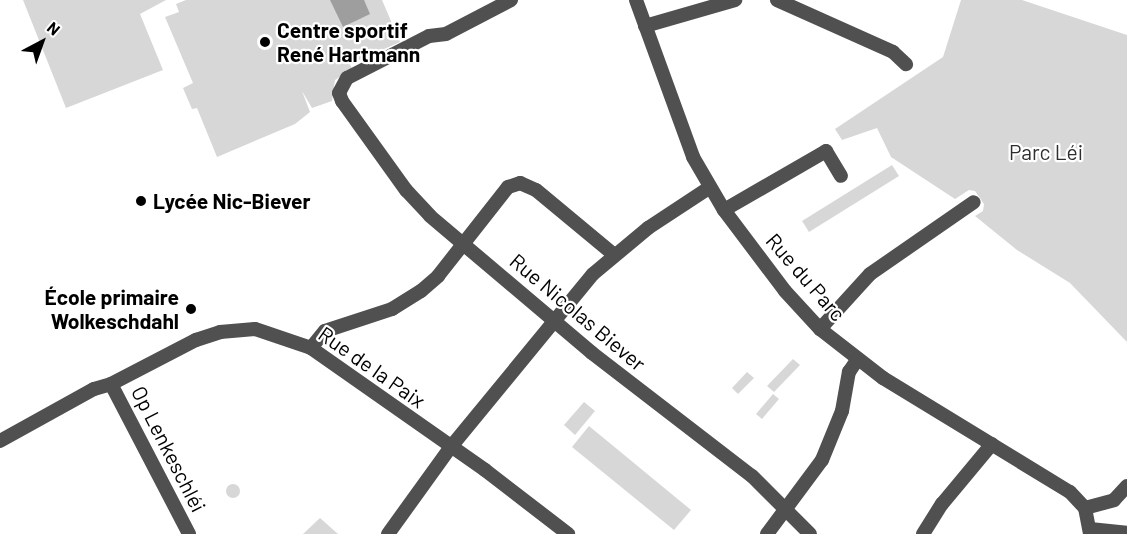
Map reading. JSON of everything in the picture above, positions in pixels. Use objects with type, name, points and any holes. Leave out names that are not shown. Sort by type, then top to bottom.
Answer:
[{"type":"street","name":"Rue Nicolas Biever","points":[[511,0],[446,34],[429,36],[347,78],[339,93],[342,101],[405,190],[463,244],[646,396],[701,434],[810,534]]},
{"type":"street","name":"Rue du Parc","points":[[636,0],[675,114],[709,188],[785,291],[820,329],[857,360],[1070,492],[1085,508]]},
{"type":"street","points":[[645,26],[735,0]]},
{"type":"street","points":[[777,0],[893,52],[906,64]]},
{"type":"street","points":[[724,210],[826,151],[841,176]]},
{"type":"street","points":[[311,348],[325,331],[392,309],[421,291],[463,244],[508,187],[519,183],[536,190],[613,254]]},
{"type":"street","points":[[388,534],[450,448],[555,319],[613,254],[709,188]]},
{"type":"street","points":[[820,329],[870,274],[974,202]]},
{"type":"street","name":"Rue de la Paix","points":[[0,441],[94,389],[111,384],[196,340],[220,332],[255,329],[295,339],[311,348],[450,448],[485,470],[567,534]]},
{"type":"street","points":[[767,534],[786,512],[822,460],[842,411],[849,372],[857,360]]},
{"type":"street","name":"Op Lenkeschléi","points":[[111,384],[189,534]]},
{"type":"street","points":[[923,534],[942,504],[992,444]]},
{"type":"street","points":[[1127,486],[1114,500],[1085,508],[1090,531],[1127,533]]},
{"type":"green space","points":[[23,0],[166,0],[140,14],[163,70],[66,108]]},
{"type":"green space","points":[[186,0],[382,0],[400,42],[350,64],[352,69],[335,80],[332,101],[312,108],[302,91],[310,112],[295,124],[217,157],[197,108],[192,109],[183,88],[193,83],[165,17],[179,12],[176,4]]},
{"type":"green space","name":"Parc Léi","points":[[961,0],[1022,0],[1127,35],[1127,342],[1070,283],[1017,250],[975,216],[983,211],[984,204],[975,191],[969,190],[955,199],[891,157],[877,128],[842,140],[835,129],[943,57]]},
{"type":"green space","points":[[892,165],[899,176],[809,232],[802,221]]},
{"type":"green space","points":[[793,359],[800,365],[774,392],[767,386]]},
{"type":"green space","points":[[747,372],[754,378],[738,394],[732,388]]},
{"type":"green space","points":[[773,394],[779,399],[762,419],[756,414]]},
{"type":"green space","points":[[584,402],[595,411],[575,435],[564,425]]},
{"type":"green space","points":[[589,426],[691,510],[674,530],[572,447]]},
{"type":"green space","points":[[230,484],[236,484],[240,491],[236,498],[230,498],[226,494],[226,488]]},
{"type":"green space","points":[[320,518],[338,534],[303,534]]},
{"type":"shaded area","points":[[330,0],[364,0],[370,14],[343,27]]},
{"type":"place","name":"Centre sportif René Hartmann","points":[[265,42]]},
{"type":"place","name":"Lycée Nic-Biever","points":[[141,201]]},
{"type":"place","name":"École primaire Wolkeschdahl","points":[[191,309]]}]
